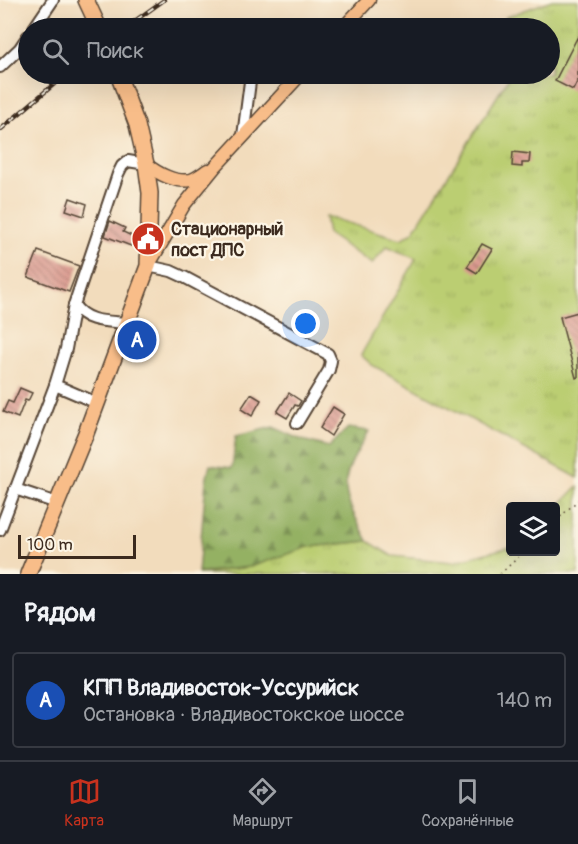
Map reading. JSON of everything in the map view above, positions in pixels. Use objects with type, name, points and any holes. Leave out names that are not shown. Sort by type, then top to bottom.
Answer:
[{"type":"highway","points":[[86,0],[94,18]]},
{"type":"highway","points":[[28,574],[97,403],[148,266],[150,193],[146,164],[137,125],[123,84]]},
{"type":"main road","points":[[352,18],[369,0]]},
{"type":"main road","points":[[148,266],[184,206],[215,167],[292,84]]},
{"type":"main road","points":[[146,164],[157,173],[174,179],[191,180],[215,167]]},
{"type":"street","points":[[40,18],[53,0]]},
{"type":"street","points":[[0,67],[18,51]]},
{"type":"street","points":[[243,136],[250,84]]},
{"type":"street","points":[[0,530],[55,385],[66,349],[74,305],[118,174],[128,161],[146,164]]},
{"type":"street","points":[[148,266],[171,271],[184,277],[328,354],[331,361],[329,370],[297,423]]},
{"type":"street","points":[[74,305],[80,314],[94,320],[127,323]]},
{"type":"street","points":[[55,385],[97,403]]},
{"type":"street","points":[[15,489],[57,503]]},
{"type":"path","points":[[560,516],[578,500]]},
{"type":"path","points":[[500,574],[520,556]]},
{"type":"green space","points":[[552,0],[578,0],[578,478],[372,365],[361,355],[416,259],[387,246],[372,264],[328,234],[325,216],[401,239],[413,232],[505,84],[560,84],[560,18],[506,17]]},
{"type":"green space","points":[[273,427],[302,440],[329,447],[348,428],[369,431],[353,459],[346,481],[349,502],[368,541],[308,547],[250,567],[198,573],[206,481],[210,465],[232,468],[236,436]]},
{"type":"green space","points":[[578,486],[578,574],[197,574],[250,567],[308,547],[368,541],[392,556],[452,562],[506,548],[506,556],[560,556],[560,505]]},
{"type":"building","points":[[578,36],[578,80],[573,90],[560,84],[560,71]]},
{"type":"building","points":[[513,152],[530,154],[529,163],[522,163],[522,167],[512,166]]},
{"type":"building","points":[[70,198],[87,204],[84,216],[66,210]]},
{"type":"building","points":[[110,221],[125,228],[123,232],[134,237],[131,246],[105,236]]},
{"type":"building","points":[[482,244],[492,249],[477,273],[467,267]]},
{"type":"building","points":[[38,251],[79,266],[69,292],[28,277]]},
{"type":"building","points":[[578,312],[578,377],[576,378],[560,317]]},
{"type":"building","points":[[20,388],[32,393],[28,401],[25,400],[18,418],[3,412],[8,401],[13,403]]},
{"type":"building","points":[[289,393],[301,401],[298,406],[295,405],[287,418],[277,412]]},
{"type":"building","points":[[251,394],[261,400],[252,416],[241,409]]},
{"type":"building","points":[[333,407],[344,414],[331,436],[320,428]]},
{"type":"railway","points":[[139,18],[164,0]]},
{"type":"railway","points":[[0,130],[54,84]]},
{"type":"place","name":"Стационарный пост ДПС","points":[[148,239]]},
{"type":"place","name":"КПП Владивосток-Уссурийск","points":[[137,340]]}]
